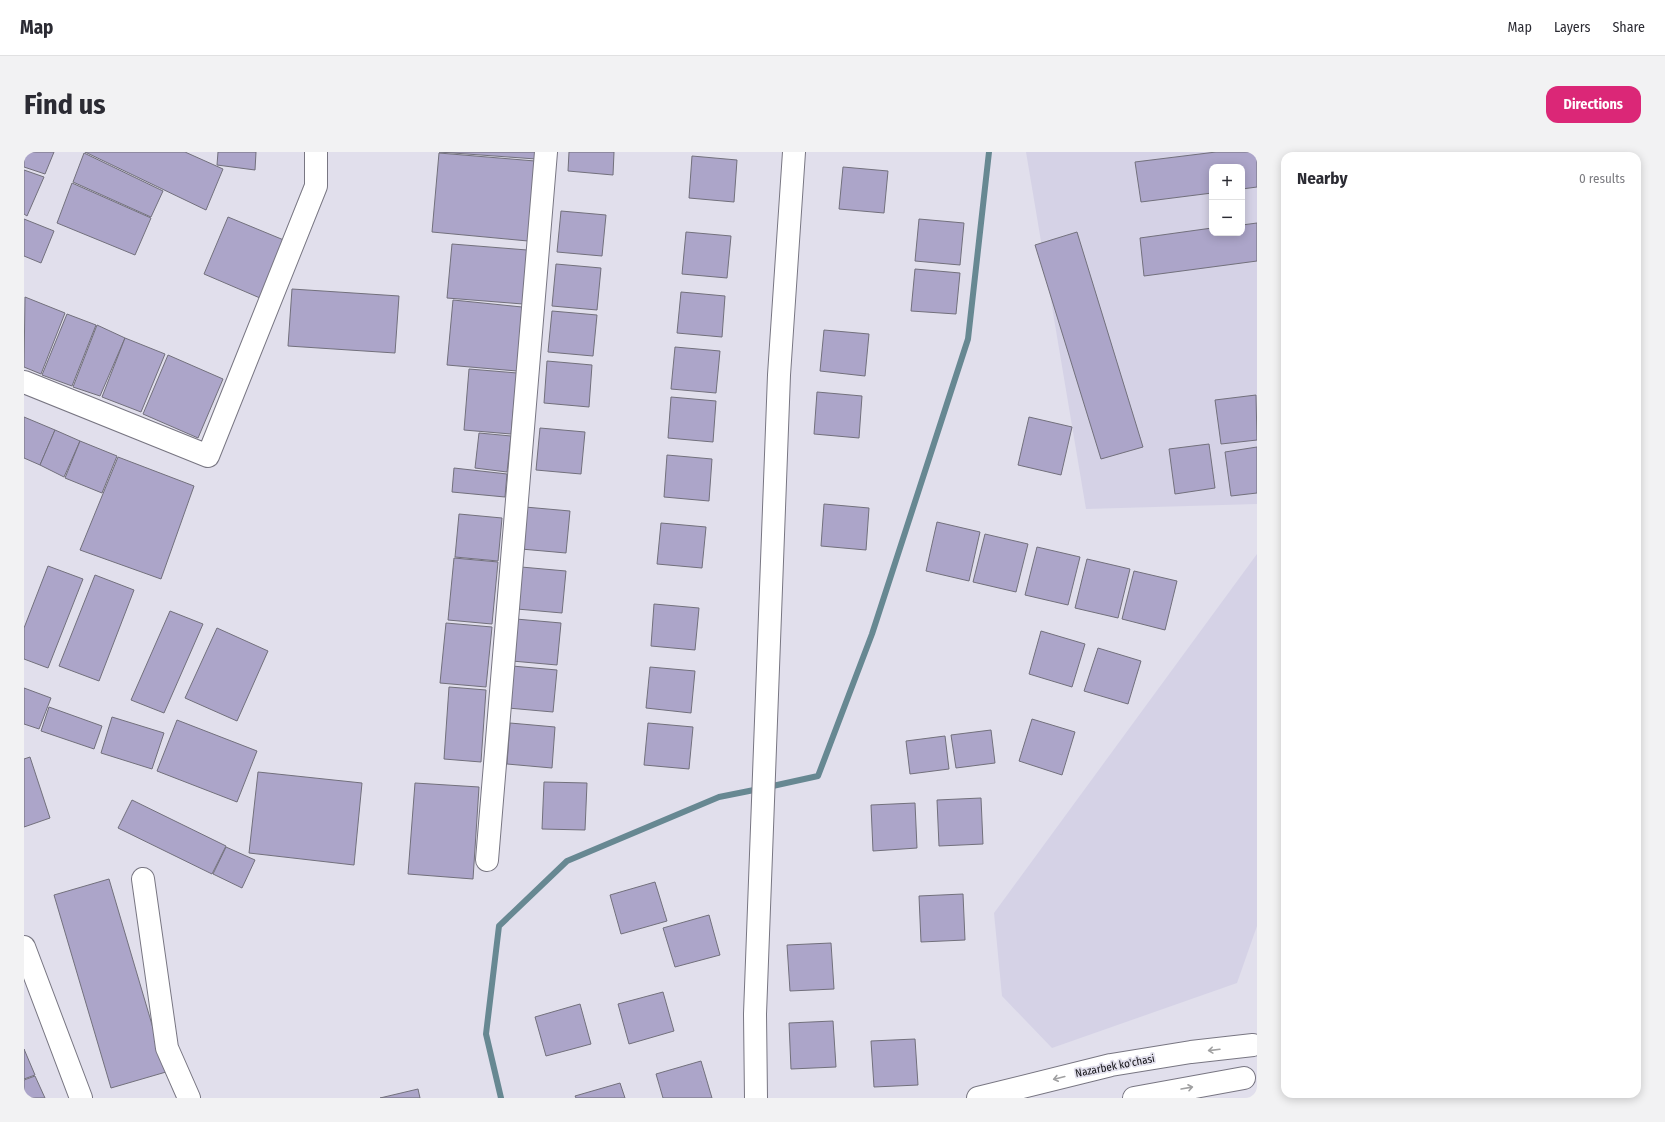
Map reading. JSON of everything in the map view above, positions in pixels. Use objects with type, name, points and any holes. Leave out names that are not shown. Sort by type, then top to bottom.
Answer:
[{"type":"street","points":[[24,382],[208,456],[316,186],[316,152]]},
{"type":"street","points":[[487,860],[546,152]]},
{"type":"street","points":[[756,1098],[755,1014],[779,375],[794,152]]},
{"type":"street","points":[[143,879],[167,1048],[189,1098]]},
{"type":"street","points":[[24,947],[81,1098]]},
{"type":"street","name":"Nazarbek ko'chasi","points":[[978,1098],[1111,1065],[1191,1052],[1253,1045]]},
{"type":"street","points":[[1134,1098],[1244,1078]]},
{"type":"shaded area","points":[[1026,152],[1257,152],[1257,504],[1086,509]]},
{"type":"shaded area","points":[[1257,554],[1257,926],[1237,983],[1052,1048],[1002,996],[994,913]]},
{"type":"building","points":[[24,152],[54,152],[45,174],[24,167]]},
{"type":"building","points":[[85,152],[185,152],[223,169],[206,210]]},
{"type":"building","points":[[218,152],[256,152],[255,170],[217,165]]},
{"type":"building","points":[[439,152],[536,152],[536,159]]},
{"type":"building","points":[[569,152],[614,152],[613,175],[568,171]]},
{"type":"building","points":[[1216,152],[1257,152],[1257,187],[1245,189],[1245,164],[1209,164],[1209,193],[1141,202],[1135,162]]},
{"type":"building","points":[[84,153],[163,191],[151,217],[73,182]]},
{"type":"building","points":[[439,153],[535,161],[528,241],[432,232]]},
{"type":"building","points":[[692,156],[737,160],[734,202],[689,198]]},
{"type":"building","points":[[843,167],[888,171],[884,213],[839,209]]},
{"type":"building","points":[[24,170],[44,177],[27,216],[24,214]]},
{"type":"building","points":[[72,183],[151,218],[135,255],[57,223]]},
{"type":"building","points":[[561,211],[606,215],[602,256],[557,252]]},
{"type":"building","points":[[228,217],[291,243],[267,301],[204,274]]},
{"type":"building","points":[[24,219],[54,231],[41,263],[24,256]]},
{"type":"building","points":[[919,219],[964,223],[960,265],[915,261]]},
{"type":"building","points":[[1257,223],[1257,261],[1144,276],[1140,238],[1209,228],[1209,236],[1245,236],[1245,225]]},
{"type":"building","points":[[686,232],[731,236],[727,278],[682,274]]},
{"type":"building","points":[[1077,232],[1143,447],[1101,459],[1035,245]]},
{"type":"building","points":[[452,244],[527,250],[523,304],[447,298]]},
{"type":"building","points":[[556,264],[601,268],[597,310],[552,306]]},
{"type":"building","points":[[915,269],[960,273],[956,314],[911,311]]},
{"type":"building","points":[[292,289],[399,296],[395,353],[288,346]]},
{"type":"building","points":[[681,292],[725,296],[722,337],[677,333]]},
{"type":"building","points":[[25,297],[65,313],[41,374],[24,367]]},
{"type":"building","points":[[453,300],[522,307],[517,371],[447,365]]},
{"type":"building","points":[[552,311],[597,315],[593,356],[548,352]]},
{"type":"building","points":[[67,314],[96,325],[72,386],[42,375]]},
{"type":"building","points":[[97,325],[125,338],[100,396],[73,387]]},
{"type":"building","points":[[824,330],[869,334],[865,376],[820,371]]},
{"type":"building","points":[[125,338],[165,354],[141,412],[102,397]]},
{"type":"building","points":[[675,347],[720,351],[716,393],[671,389]]},
{"type":"building","points":[[168,355],[223,379],[198,438],[143,414]]},
{"type":"building","points":[[547,361],[592,365],[589,407],[544,403]]},
{"type":"building","points":[[469,369],[517,373],[511,434],[464,430]]},
{"type":"building","points":[[817,392],[862,396],[859,438],[814,434]]},
{"type":"building","points":[[1256,395],[1257,440],[1221,444],[1215,400]]},
{"type":"building","points":[[671,397],[716,401],[713,442],[668,438]]},
{"type":"building","points":[[24,417],[55,430],[40,465],[24,458]]},
{"type":"building","points":[[1029,417],[1072,427],[1061,475],[1018,465]]},
{"type":"building","points":[[540,428],[585,432],[581,474],[536,470]]},
{"type":"building","points":[[55,430],[80,441],[64,477],[40,465]]},
{"type":"building","points":[[479,433],[511,436],[507,472],[475,468]]},
{"type":"building","points":[[80,441],[117,456],[102,493],[65,478]]},
{"type":"building","points":[[1209,444],[1215,488],[1175,494],[1169,449]]},
{"type":"building","points":[[1257,447],[1257,493],[1231,496],[1225,452]]},
{"type":"building","points":[[667,455],[712,459],[709,501],[664,497]]},
{"type":"building","points":[[118,457],[194,486],[161,579],[80,550]]},
{"type":"building","points":[[454,468],[507,474],[505,497],[452,492]]},
{"type":"building","points":[[824,504],[869,508],[866,550],[821,546]]},
{"type":"building","points":[[525,507],[570,511],[566,553],[521,549]]},
{"type":"building","points":[[459,514],[502,518],[498,561],[455,557]]},
{"type":"building","points":[[937,522],[980,532],[969,581],[926,571]]},
{"type":"building","points":[[661,523],[706,527],[702,568],[657,564]]},
{"type":"building","points":[[985,534],[1028,544],[1016,592],[973,582]]},
{"type":"building","points":[[1037,547],[1080,557],[1068,605],[1025,595]]},
{"type":"building","points":[[454,558],[498,562],[492,624],[448,620]]},
{"type":"building","points":[[1087,559],[1130,569],[1118,618],[1075,608]]},
{"type":"building","points":[[48,566],[83,579],[48,668],[24,659],[24,628]]},
{"type":"building","points":[[521,567],[566,571],[562,613],[517,609]]},
{"type":"building","points":[[1134,571],[1177,581],[1165,630],[1122,619]]},
{"type":"building","points":[[95,575],[134,590],[99,681],[59,666]]},
{"type":"building","points":[[654,604],[699,608],[695,650],[651,646]]},
{"type":"building","points":[[170,611],[203,624],[164,713],[131,700]]},
{"type":"building","points":[[516,619],[561,623],[557,665],[512,661]]},
{"type":"building","points":[[446,623],[492,627],[486,687],[440,683]]},
{"type":"building","points":[[217,628],[268,651],[237,721],[185,698]]},
{"type":"building","points":[[1041,631],[1085,644],[1072,687],[1029,674]]},
{"type":"building","points":[[1098,648],[1141,661],[1128,704],[1084,691]]},
{"type":"building","points":[[512,666],[557,670],[553,712],[508,708]]},
{"type":"building","points":[[650,667],[695,671],[691,713],[646,708]]},
{"type":"building","points":[[449,687],[486,690],[481,762],[444,759]]},
{"type":"building","points":[[24,688],[51,698],[39,729],[24,724]]},
{"type":"building","points":[[49,707],[102,726],[94,749],[41,731]]},
{"type":"building","points":[[112,717],[164,733],[152,769],[101,753]]},
{"type":"building","points":[[1032,719],[1075,732],[1062,775],[1019,761]]},
{"type":"building","points":[[177,720],[257,751],[237,802],[157,771]]},
{"type":"building","points":[[510,723],[555,727],[552,768],[507,764]]},
{"type":"building","points":[[648,723],[693,727],[689,769],[644,765]]},
{"type":"building","points":[[991,730],[995,763],[956,768],[951,735]]},
{"type":"building","points":[[945,736],[949,769],[910,774],[906,741]]},
{"type":"building","points":[[30,757],[50,818],[24,827],[24,759]]},
{"type":"building","points":[[258,772],[362,783],[354,865],[249,853]]},
{"type":"building","points":[[544,782],[587,783],[585,830],[542,829]]},
{"type":"building","points":[[415,783],[479,787],[473,879],[408,874]]},
{"type":"building","points":[[981,798],[983,844],[939,846],[937,800]]},
{"type":"building","points":[[132,800],[226,846],[212,874],[118,828]]},
{"type":"building","points":[[915,803],[917,848],[873,851],[871,805]]},
{"type":"building","points":[[226,847],[255,860],[242,888],[213,874]]},
{"type":"building","points":[[109,879],[166,1072],[111,1088],[54,895]]},
{"type":"building","points":[[655,882],[667,921],[621,934],[610,895]]},
{"type":"building","points":[[963,894],[965,940],[921,942],[919,896]]},
{"type":"building","points":[[709,915],[720,955],[675,967],[663,928]]},
{"type":"building","points":[[831,943],[834,989],[790,991],[787,945]]},
{"type":"building","points":[[663,992],[674,1031],[629,1044],[618,1004]]},
{"type":"building","points":[[580,1004],[591,1044],[546,1056],[535,1017]]},
{"type":"building","points":[[833,1021],[836,1067],[791,1069],[789,1023]]},
{"type":"building","points":[[915,1039],[918,1085],[874,1087],[871,1041]]},
{"type":"building","points":[[24,1049],[35,1075],[24,1079]]},
{"type":"building","points":[[701,1061],[712,1098],[663,1098],[656,1074]]},
{"type":"building","points":[[35,1076],[45,1098],[24,1098],[24,1080]]},
{"type":"building","points":[[620,1083],[625,1098],[576,1098],[575,1096]]},
{"type":"building","points":[[418,1089],[420,1098],[380,1098]]},
{"type":"waterway","points":[[768,787],[818,776],[872,634],[968,339],[989,152]]},
{"type":"waterway","points":[[501,1098],[486,1034],[499,926],[567,861],[719,797],[759,789]]},
{"type":"railway","points":[[1255,1098],[1257,1094]]}]
